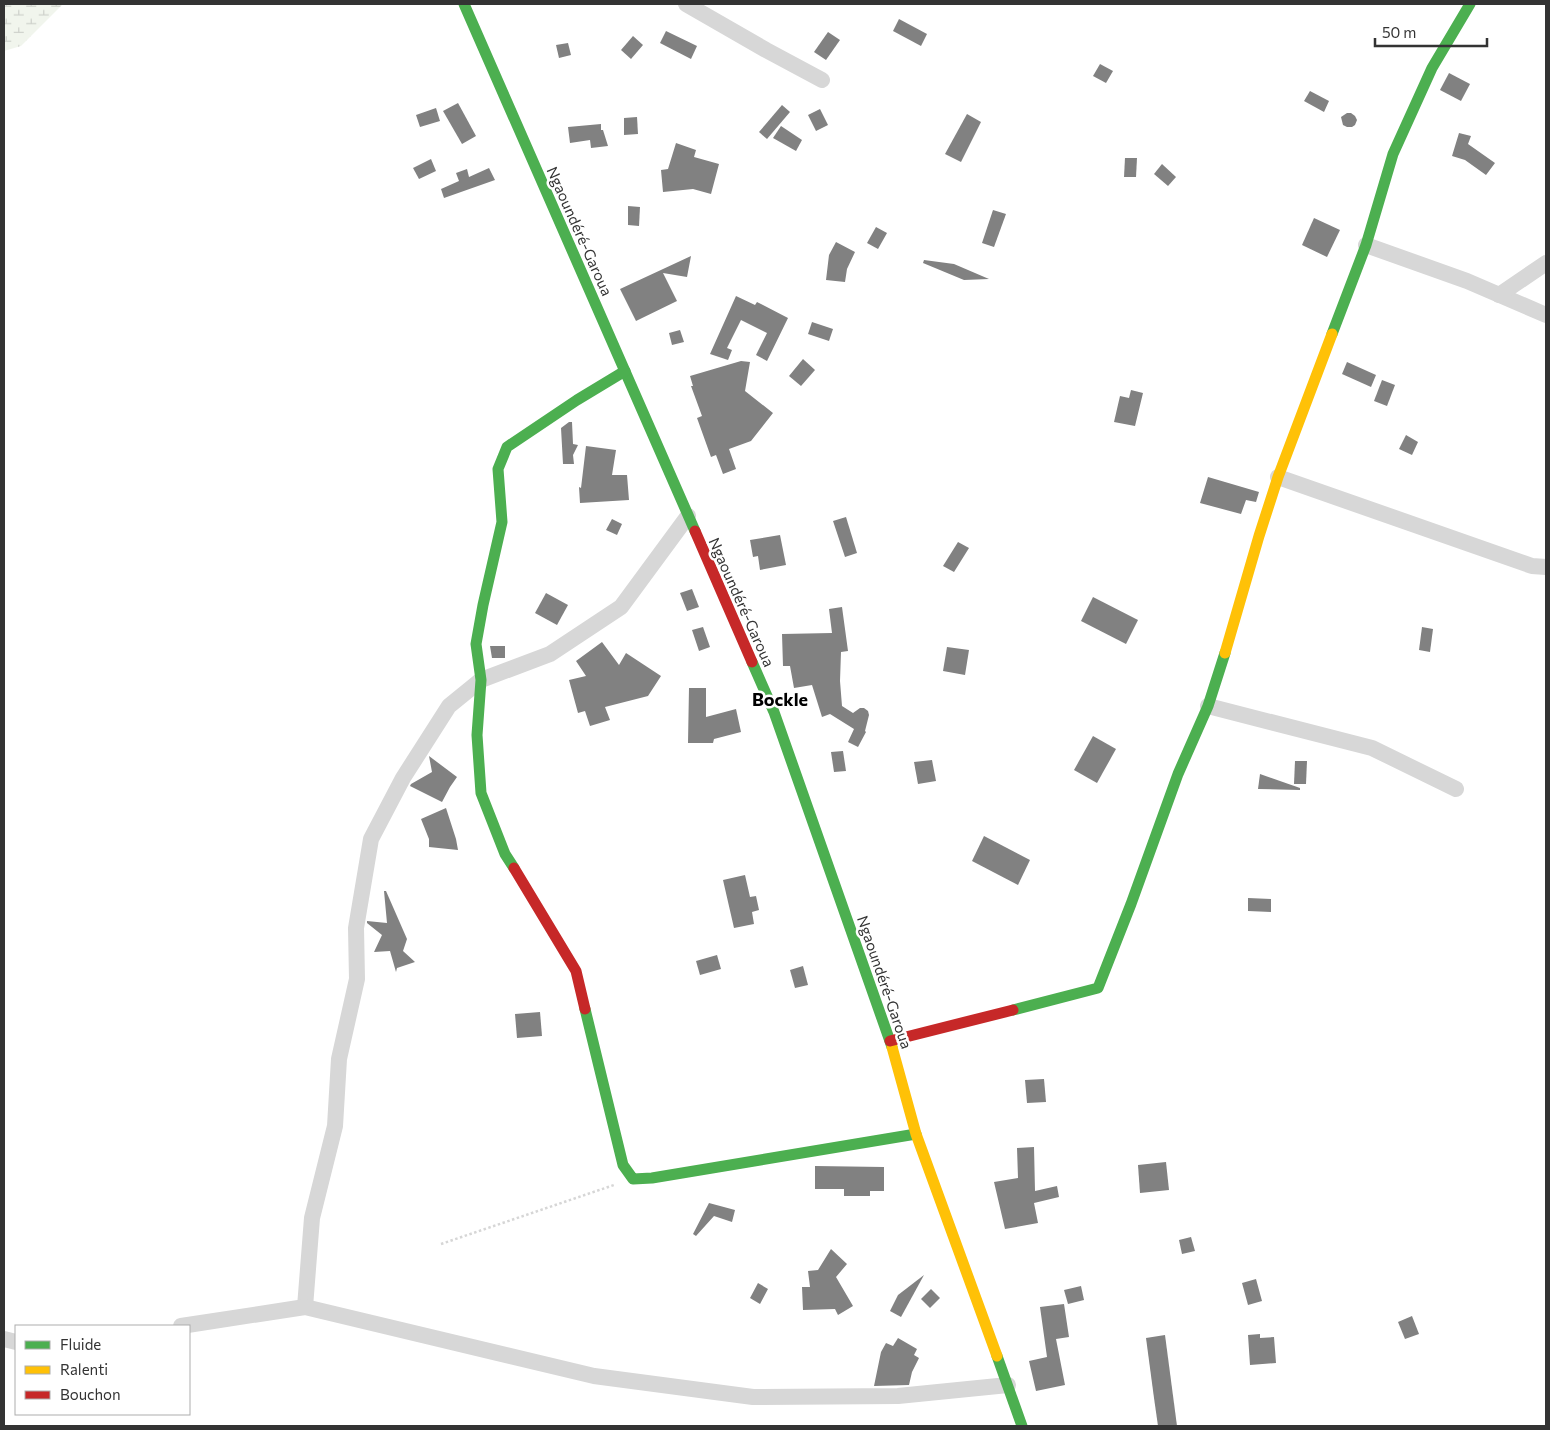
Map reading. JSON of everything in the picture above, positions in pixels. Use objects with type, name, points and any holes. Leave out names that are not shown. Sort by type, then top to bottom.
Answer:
[{"type":"main road","name":"Ngaoundéré-Garoua","points":[[464,4],[774,712],[890,1041],[916,1134],[1022,1426]]},
{"type":"main road","points":[[890,1041],[1098,988],[1178,774],[1208,706],[1278,477],[1366,245],[1393,154],[1432,68],[1470,4]]},
{"type":"main road","points":[[625,371],[507,446],[498,470],[502,522],[476,644],[481,680],[477,735],[481,793],[504,854],[576,971],[623,1165],[633,1179],[652,1178],[916,1134]]},
{"type":"street","points":[[686,4],[822,80]]},
{"type":"street","points":[[1366,245],[1467,281],[1546,315]]},
{"type":"street","points":[[1499,295],[1546,263]]},
{"type":"street","points":[[1278,477],[1532,566],[1546,566]]},
{"type":"street","points":[[305,1307],[312,1218],[335,1126],[339,1059],[358,979],[356,928],[371,839],[403,778],[449,706],[481,680],[550,654],[621,607],[688,516]]},
{"type":"street","points":[[1208,706],[1372,748],[1456,789]]},
{"type":"street","points":[[188,1325],[305,1307],[594,1376],[753,1397],[898,1396],[1008,1385]]},
{"type":"path","points":[[440,1244],[633,1179]]},
{"type":"green space","points":[[4,4],[63,4],[21,46],[4,51]]},
{"type":"building","points":[[899,19],[927,34],[921,46],[893,31]]},
{"type":"building","points":[[666,31],[697,46],[691,59],[660,43]]},
{"type":"building","points":[[828,32],[840,40],[826,60],[814,52]]},
{"type":"building","points":[[633,36],[643,45],[631,59],[621,50]]},
{"type":"building","points":[[568,43],[571,55],[559,58],[556,45]]},
{"type":"building","points":[[1100,64],[1113,71],[1106,83],[1093,76]]},
{"type":"building","points":[[1449,73],[1470,84],[1461,101],[1440,90]]},
{"type":"building","points":[[1310,91],[1329,101],[1324,112],[1304,101]]},
{"type":"building","points":[[458,103],[476,136],[462,144],[443,111]]},
{"type":"building","points":[[782,105],[790,112],[767,139],[759,132]]},
{"type":"building","points":[[436,108],[440,121],[420,127],[416,115]]},
{"type":"building","points":[[820,109],[828,125],[816,131],[808,115]]},
{"type":"building","points":[[1351,113],[1357,120],[1352,127],[1343,125],[1341,117]]},
{"type":"building","points":[[967,114],[981,122],[961,162],[945,154]]},
{"type":"building","points":[[637,117],[638,134],[624,135],[624,118]]},
{"type":"building","points":[[601,124],[601,130],[603,130],[608,146],[591,148],[590,140],[570,143],[568,127]]},
{"type":"building","points":[[781,126],[802,140],[796,151],[773,138]]},
{"type":"building","points":[[1459,133],[1471,136],[1468,144],[1495,163],[1486,175],[1465,160],[1452,156]]},
{"type":"building","points":[[676,143],[696,150],[694,157],[719,164],[711,194],[693,189],[663,192],[661,170],[668,169]]},
{"type":"building","points":[[1125,158],[1137,158],[1136,177],[1124,177]]},
{"type":"building","points":[[431,159],[436,171],[419,179],[413,168]]},
{"type":"building","points":[[1162,164],[1176,177],[1168,186],[1154,174]]},
{"type":"building","points":[[489,168],[495,180],[444,198],[441,189],[459,181],[456,173],[467,169],[469,177]]},
{"type":"building","points":[[628,206],[640,207],[639,226],[628,225]]},
{"type":"building","points":[[993,210],[1006,214],[994,247],[982,243]]},
{"type":"building","points":[[1314,218],[1340,230],[1327,257],[1302,245]]},
{"type":"building","points":[[876,227],[887,233],[878,249],[867,243]]},
{"type":"building","points":[[836,242],[855,252],[847,269],[845,282],[826,280],[829,255]]},
{"type":"building","points":[[691,256],[687,277],[663,273],[677,301],[636,321],[620,289]]},
{"type":"building","points":[[924,260],[954,264],[989,279],[964,280],[923,263]]},
{"type":"building","points":[[736,296],[755,305],[757,302],[788,318],[767,361],[756,355],[767,333],[741,320],[727,348],[732,350],[728,360],[710,354]]},
{"type":"building","points":[[812,322],[833,329],[829,341],[808,334]]},
{"type":"building","points":[[680,330],[684,342],[672,345],[669,333]]},
{"type":"building","points":[[803,359],[815,370],[801,386],[789,376]]},
{"type":"building","points":[[741,361],[750,362],[745,391],[773,413],[751,441],[729,449],[736,469],[723,474],[716,455],[711,457],[697,418],[702,416],[691,386],[693,386],[690,376]]},
{"type":"building","points":[[1347,362],[1376,375],[1371,387],[1342,374]]},
{"type":"building","points":[[1382,380],[1395,385],[1387,406],[1374,401]]},
{"type":"building","points":[[1131,390],[1143,393],[1135,426],[1114,422],[1120,396],[1129,398]]},
{"type":"building","points":[[572,422],[573,444],[578,445],[573,455],[574,464],[563,464],[561,428]]},
{"type":"building","points":[[1406,435],[1418,442],[1412,455],[1399,449]]},
{"type":"building","points":[[586,446],[616,450],[612,475],[627,475],[629,500],[580,503],[579,487],[581,488]]},
{"type":"building","points":[[1208,477],[1259,492],[1256,502],[1246,500],[1241,514],[1200,503]]},
{"type":"building","points":[[846,517],[857,553],[845,557],[833,521]]},
{"type":"building","points":[[612,519],[622,524],[617,535],[606,530]]},
{"type":"building","points":[[780,535],[786,565],[760,570],[758,556],[753,557],[750,540]]},
{"type":"building","points":[[958,542],[969,548],[954,572],[943,566]]},
{"type":"building","points":[[692,589],[699,607],[687,611],[680,593]]},
{"type":"building","points":[[546,593],[568,605],[557,625],[535,613]]},
{"type":"building","points":[[1093,597],[1138,620],[1126,644],[1081,621]]},
{"type":"building","points":[[842,607],[848,651],[841,652],[840,681],[842,706],[853,713],[860,708],[864,708],[868,711],[869,715],[866,732],[858,747],[848,742],[854,729],[830,714],[822,717],[812,685],[794,688],[790,666],[783,666],[782,634],[832,633],[829,609]]},
{"type":"building","points":[[703,627],[710,647],[699,651],[692,630]]},
{"type":"building","points":[[1422,627],[1433,629],[1430,652],[1419,650]]},
{"type":"building","points":[[602,642],[619,665],[626,653],[661,676],[648,696],[605,707],[610,720],[590,726],[585,711],[578,713],[569,680],[586,676],[576,661]]},
{"type":"building","points":[[490,646],[505,646],[505,658],[492,658]]},
{"type":"building","points":[[947,647],[969,650],[965,675],[943,671]]},
{"type":"building","points":[[689,688],[706,688],[706,717],[736,709],[741,732],[714,739],[713,743],[688,743]]},
{"type":"building","points":[[1093,736],[1116,749],[1097,783],[1074,770]]},
{"type":"building","points":[[843,751],[846,771],[834,772],[831,752]]},
{"type":"building","points":[[429,756],[457,777],[442,802],[410,786],[432,772]]},
{"type":"building","points":[[932,760],[936,781],[918,784],[914,762]]},
{"type":"building","points":[[1295,761],[1307,761],[1306,784],[1294,784]]},
{"type":"building","points":[[1260,774],[1300,788],[1300,790],[1258,789]]},
{"type":"building","points":[[446,808],[458,850],[429,847],[429,839],[421,819]]},
{"type":"building","points":[[984,836],[1030,860],[1018,885],[972,861]]},
{"type":"building","points":[[745,875],[750,897],[756,896],[759,910],[752,912],[754,924],[734,928],[723,880]]},
{"type":"building","points":[[384,891],[386,891],[407,939],[403,951],[415,962],[397,968],[396,972],[390,951],[374,952],[382,935],[367,923],[367,921],[387,923]]},
{"type":"building","points":[[1248,898],[1271,899],[1271,912],[1248,911]]},
{"type":"building","points":[[717,955],[721,969],[700,975],[696,961]]},
{"type":"building","points":[[803,966],[808,985],[795,988],[790,970]]},
{"type":"building","points":[[540,1012],[542,1036],[517,1038],[515,1014]]},
{"type":"building","points":[[1044,1079],[1046,1102],[1027,1103],[1025,1080]]},
{"type":"building","points":[[1034,1147],[1035,1191],[1057,1186],[1059,1197],[1034,1203],[1038,1223],[1005,1229],[994,1182],[1018,1178],[1017,1148]]},
{"type":"building","points":[[1166,1162],[1169,1190],[1140,1193],[1138,1165]]},
{"type":"building","points":[[815,1166],[884,1167],[884,1191],[870,1191],[870,1196],[844,1196],[844,1189],[815,1189]]},
{"type":"building","points":[[709,1203],[735,1210],[732,1222],[714,1216],[696,1236],[693,1234]]},
{"type":"building","points":[[1191,1237],[1195,1251],[1182,1254],[1179,1240]]},
{"type":"building","points":[[831,1249],[847,1264],[836,1277],[853,1306],[838,1315],[835,1309],[803,1310],[802,1287],[810,1287],[808,1271],[818,1270]]},
{"type":"building","points":[[924,1275],[901,1317],[890,1311],[898,1295]]},
{"type":"building","points":[[1256,1279],[1262,1301],[1248,1305],[1242,1283]]},
{"type":"building","points":[[758,1283],[768,1289],[760,1304],[750,1298]]},
{"type":"building","points":[[1081,1286],[1084,1300],[1068,1304],[1064,1290]]},
{"type":"building","points":[[931,1289],[940,1298],[930,1308],[921,1299]]},
{"type":"building","points":[[1064,1304],[1069,1337],[1056,1339],[1065,1385],[1036,1391],[1029,1361],[1047,1357],[1040,1307]]},
{"type":"building","points":[[1412,1316],[1419,1334],[1405,1339],[1398,1322]]},
{"type":"building","points":[[1260,1334],[1260,1338],[1274,1337],[1276,1363],[1250,1365],[1248,1335]]},
{"type":"building","points":[[1165,1335],[1177,1426],[1158,1426],[1146,1338]]},
{"type":"building","points":[[898,1338],[917,1349],[914,1355],[919,1358],[912,1372],[909,1385],[874,1386],[881,1352],[886,1343],[893,1346]]},
{"type":"traffic: fast","points":[[464,4],[695,531]]},
{"type":"traffic: fast","points":[[1332,334],[1366,245],[1393,154],[1432,68],[1470,4]]},
{"type":"traffic: fast","points":[[514,868],[505,854],[481,793],[477,735],[481,680],[476,644],[502,522],[498,469],[507,447],[577,400],[625,371]]},
{"type":"traffic: fast","points":[[1013,1010],[1098,988],[1178,774],[1208,706],[1225,653]]},
{"type":"traffic: fast","points":[[752,662],[774,712],[892,1047]]},
{"type":"traffic: fast","points":[[585,1009],[623,1165],[633,1179],[652,1178],[916,1134]]},
{"type":"traffic: fast","points":[[997,1356],[1022,1426]]},
{"type":"traffic: slow","points":[[1225,653],[1278,477],[1332,334]]},
{"type":"traffic: slow","points":[[892,1047],[916,1134],[997,1356]]},
{"type":"traffic: jam","points":[[695,531],[752,662]]},
{"type":"traffic: jam","points":[[514,868],[576,971],[585,1009]]},
{"type":"traffic: jam","points":[[890,1041],[1013,1010]]},
{"type":"district","name":"Bockle","points":[[780,699]]}]
